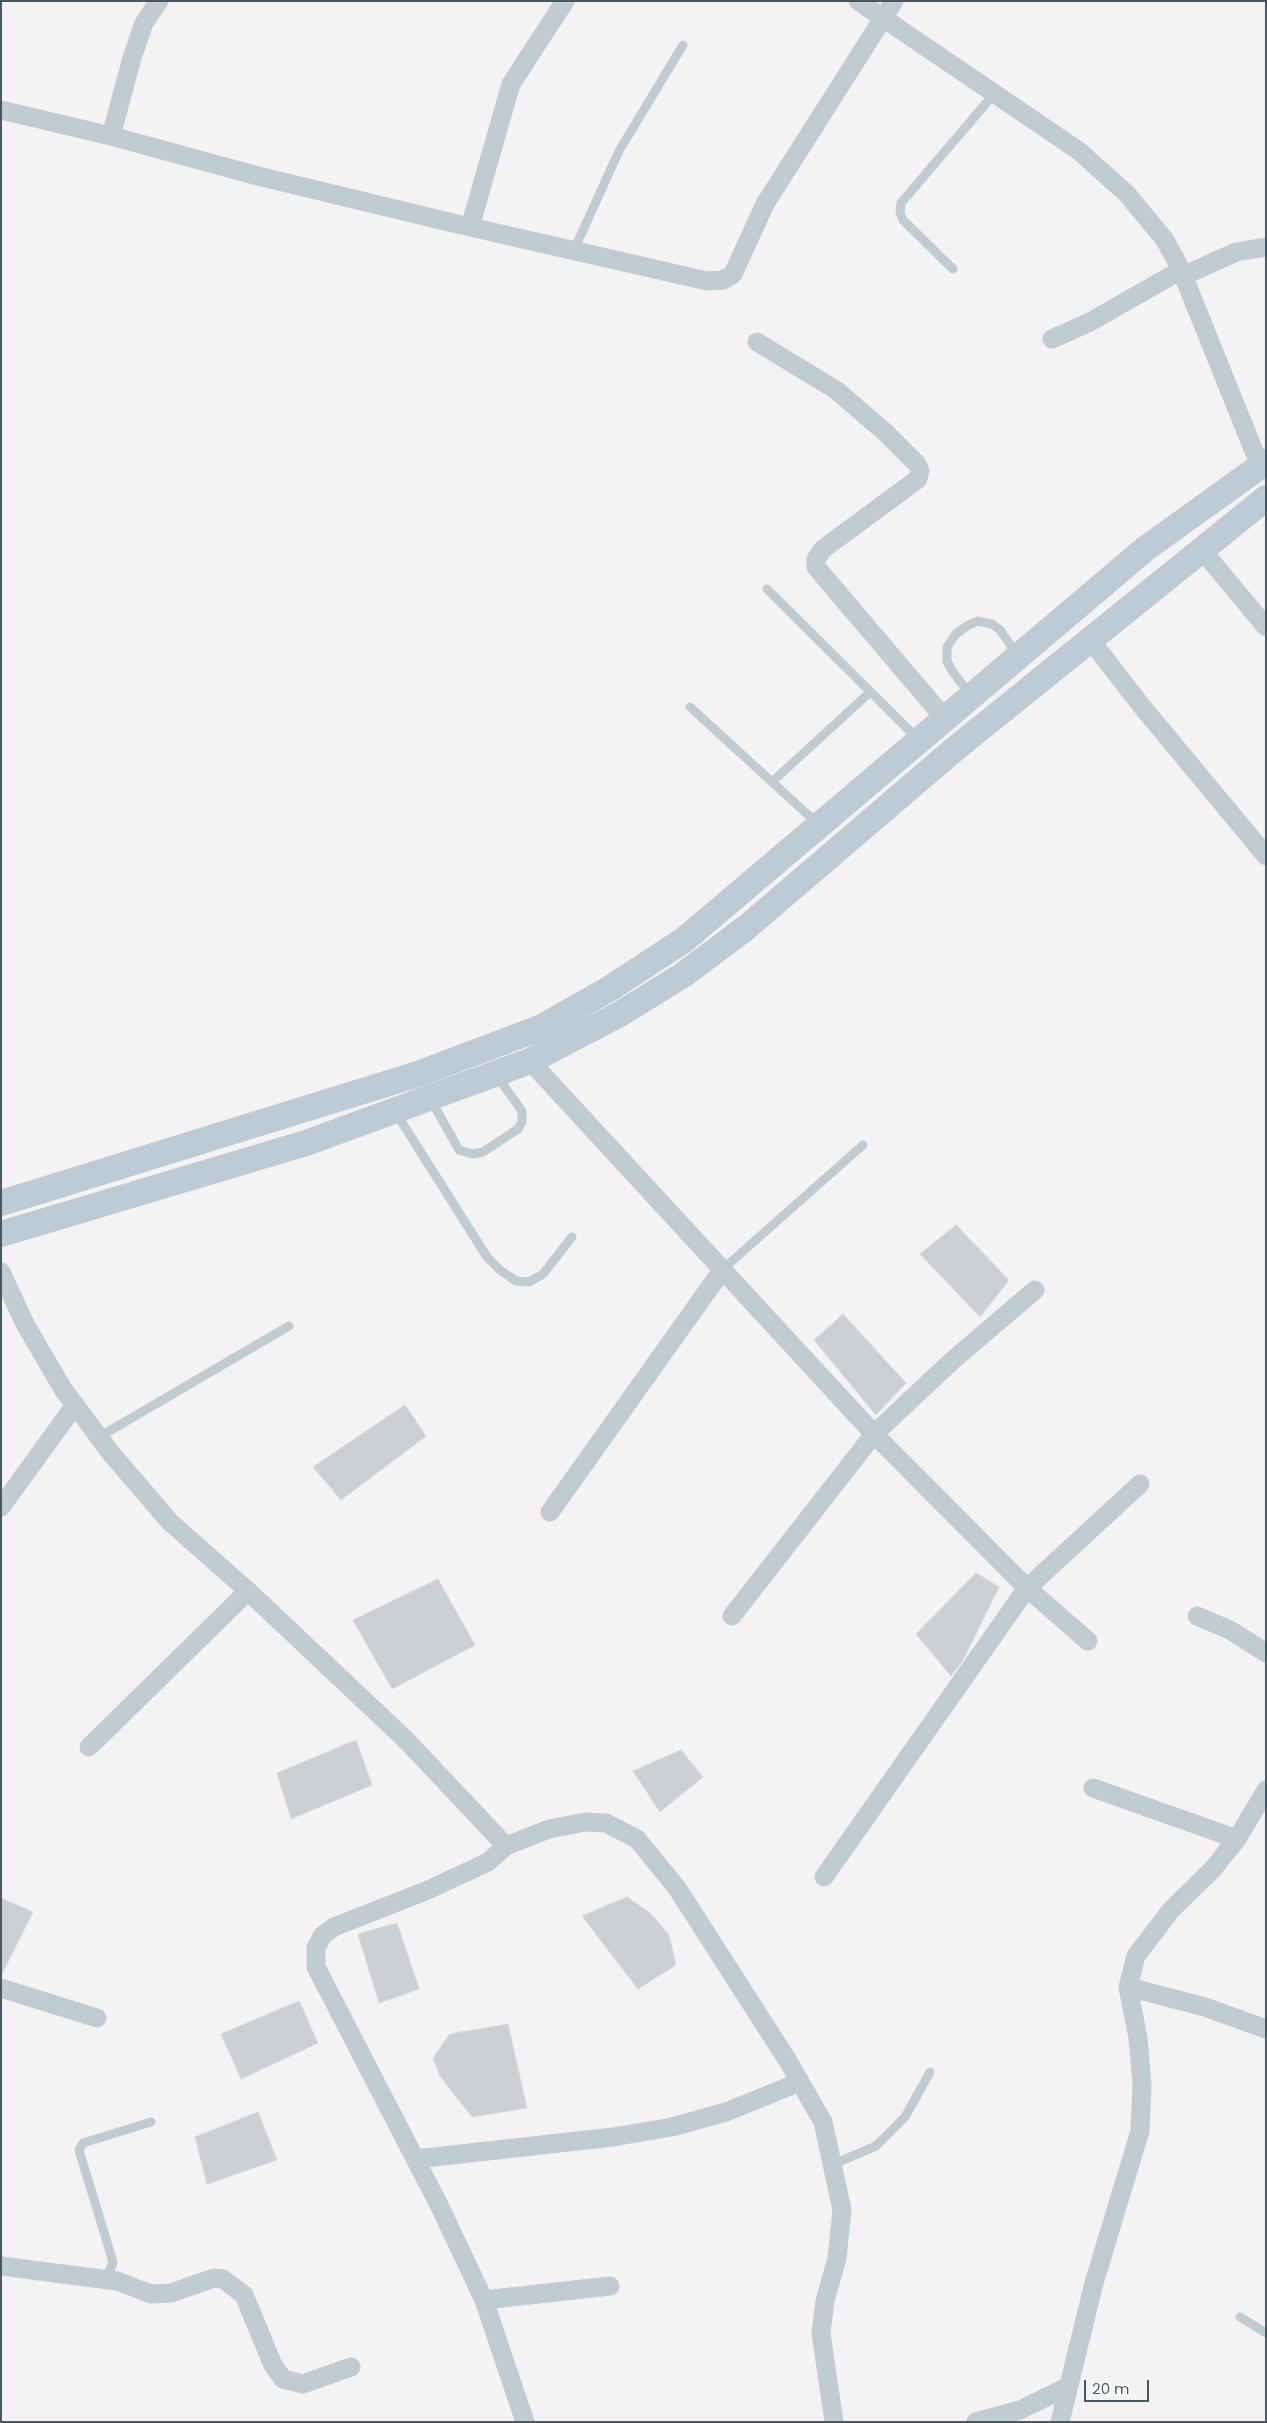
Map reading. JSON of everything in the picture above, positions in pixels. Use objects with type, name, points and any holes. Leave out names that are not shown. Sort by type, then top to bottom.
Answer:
[{"type":"main road","points":[[1,1203],[418,1074],[540,1028],[609,989],[684,940],[1145,550],[1263,464]]},
{"type":"main road","points":[[1,1234],[306,1143],[530,1061],[620,1014],[683,975],[769,908],[956,748],[1090,638],[1266,498]]},
{"type":"street","points":[[111,136],[132,58],[144,23],[159,1]]},
{"type":"street","points":[[470,227],[511,84],[566,1]]},
{"type":"street","points":[[858,1],[883,20],[1079,151],[1127,194],[1165,240],[1182,273],[1263,464]]},
{"type":"street","points":[[1,110],[111,136],[258,176],[470,227],[707,280],[723,280],[733,274],[766,204],[894,1]]},
{"type":"street","points":[[1052,339],[1090,322],[1182,273],[1236,252],[1266,247]]},
{"type":"street","points":[[757,342],[836,390],[886,433],[917,464],[920,472],[918,479],[823,549],[816,559],[816,567],[946,720]]},
{"type":"street","points":[[1202,550],[1266,627]]},
{"type":"street","points":[[1090,638],[1140,704],[1266,856]]},
{"type":"street","points":[[530,1061],[874,1434],[1027,1588],[1088,1641]]},
{"type":"street","points":[[550,1512],[723,1269]]},
{"type":"street","points":[[3,1278],[25,1324],[63,1389],[99,1437],[170,1522],[248,1591],[406,1740],[506,1846]]},
{"type":"street","points":[[732,1616],[874,1434],[952,1360],[1035,1290]]},
{"type":"street","points":[[1,1506],[75,1405]]},
{"type":"street","points":[[824,1877],[1027,1588],[1140,1484]]},
{"type":"street","points":[[88,1747],[248,1591]]},
{"type":"street","points":[[1197,1616],[1230,1630],[1266,1653]]},
{"type":"street","points":[[1094,1788],[1238,1839]]},
{"type":"street","points":[[1060,2422],[1067,2387],[1094,2283],[1140,2130],[1142,2085],[1140,2057],[1128,1987],[1136,1956],[1150,1935],[1171,1910],[1212,1870],[1238,1839],[1266,1790]]},
{"type":"street","points":[[525,2422],[484,2300],[416,2159],[316,1967],[316,1948],[323,1935],[334,1927],[428,1890],[488,1862],[506,1846],[549,1829],[586,1822],[606,1823],[637,1839],[677,1888],[800,2082],[823,2122],[834,2164],[842,2210],[837,2258],[826,2301],[821,2333],[834,2422]]},
{"type":"street","points":[[1128,1987],[1205,2007],[1266,2029]]},
{"type":"street","points":[[1,1988],[97,2018]]},
{"type":"street","points":[[416,2159],[613,2137],[672,2127],[726,2112],[800,2082]]},
{"type":"street","points":[[1,2266],[117,2281],[151,2294],[171,2293],[214,2278],[223,2279],[244,2295],[273,2365],[283,2379],[303,2384],[351,2366]]},
{"type":"street","points":[[484,2300],[610,2286]]},
{"type":"street","points":[[976,2422],[1020,2410],[1067,2387]]},
{"type":"lane","points":[[574,250],[619,151],[683,45]]},
{"type":"lane","points":[[953,269],[903,220],[900,212],[901,203],[994,94]]},
{"type":"lane","points":[[767,589],[920,741]]},
{"type":"lane","points":[[972,697],[952,671],[947,661],[947,647],[956,634],[966,626],[977,622],[992,624],[1000,630],[1019,656]]},
{"type":"lane","points":[[772,782],[870,692]]},
{"type":"lane","points":[[690,707],[819,825]]},
{"type":"lane","points":[[430,1098],[459,1150],[472,1154],[483,1152],[518,1129],[522,1122],[522,1111],[496,1074]]},
{"type":"lane","points":[[394,1110],[487,1257],[516,1282],[529,1282],[543,1274],[572,1237]]},
{"type":"lane","points":[[723,1269],[863,1145]]},
{"type":"lane","points":[[99,1437],[289,1326]]},
{"type":"lane","points":[[834,2164],[876,2146],[905,2117],[930,2072]]},
{"type":"lane","points":[[106,2280],[113,2262],[78,2150],[83,2143],[151,2122]]},
{"type":"lane","points":[[1240,2317],[1266,2333]]},
{"type":"building","points":[[956,1225],[1009,1280],[980,1317],[920,1254]]},
{"type":"building","points":[[843,1314],[906,1383],[876,1415],[814,1340]]},
{"type":"building","points":[[405,1405],[426,1436],[341,1500],[313,1467]]},
{"type":"building","points":[[976,1573],[999,1587],[963,1660],[951,1676],[916,1634]]},
{"type":"building","points":[[438,1579],[475,1645],[392,1689],[353,1620]]},
{"type":"building","points":[[356,1740],[372,1785],[291,1819],[277,1773]]},
{"type":"building","points":[[681,1750],[703,1777],[660,1812],[633,1771]]},
{"type":"building","points":[[627,1897],[650,1913],[669,1935],[676,1965],[638,1989],[582,1916]]},
{"type":"building","points":[[1,1898],[33,1912],[1,1976]]},
{"type":"building","points":[[397,1923],[419,1989],[379,2003],[358,1934]]},
{"type":"building","points":[[299,2001],[318,2043],[241,2079],[221,2034]]},
{"type":"building","points":[[508,2024],[527,2108],[472,2117],[440,2076],[433,2058],[450,2034]]},
{"type":"building","points":[[258,2112],[277,2160],[207,2184],[195,2137]]}]
